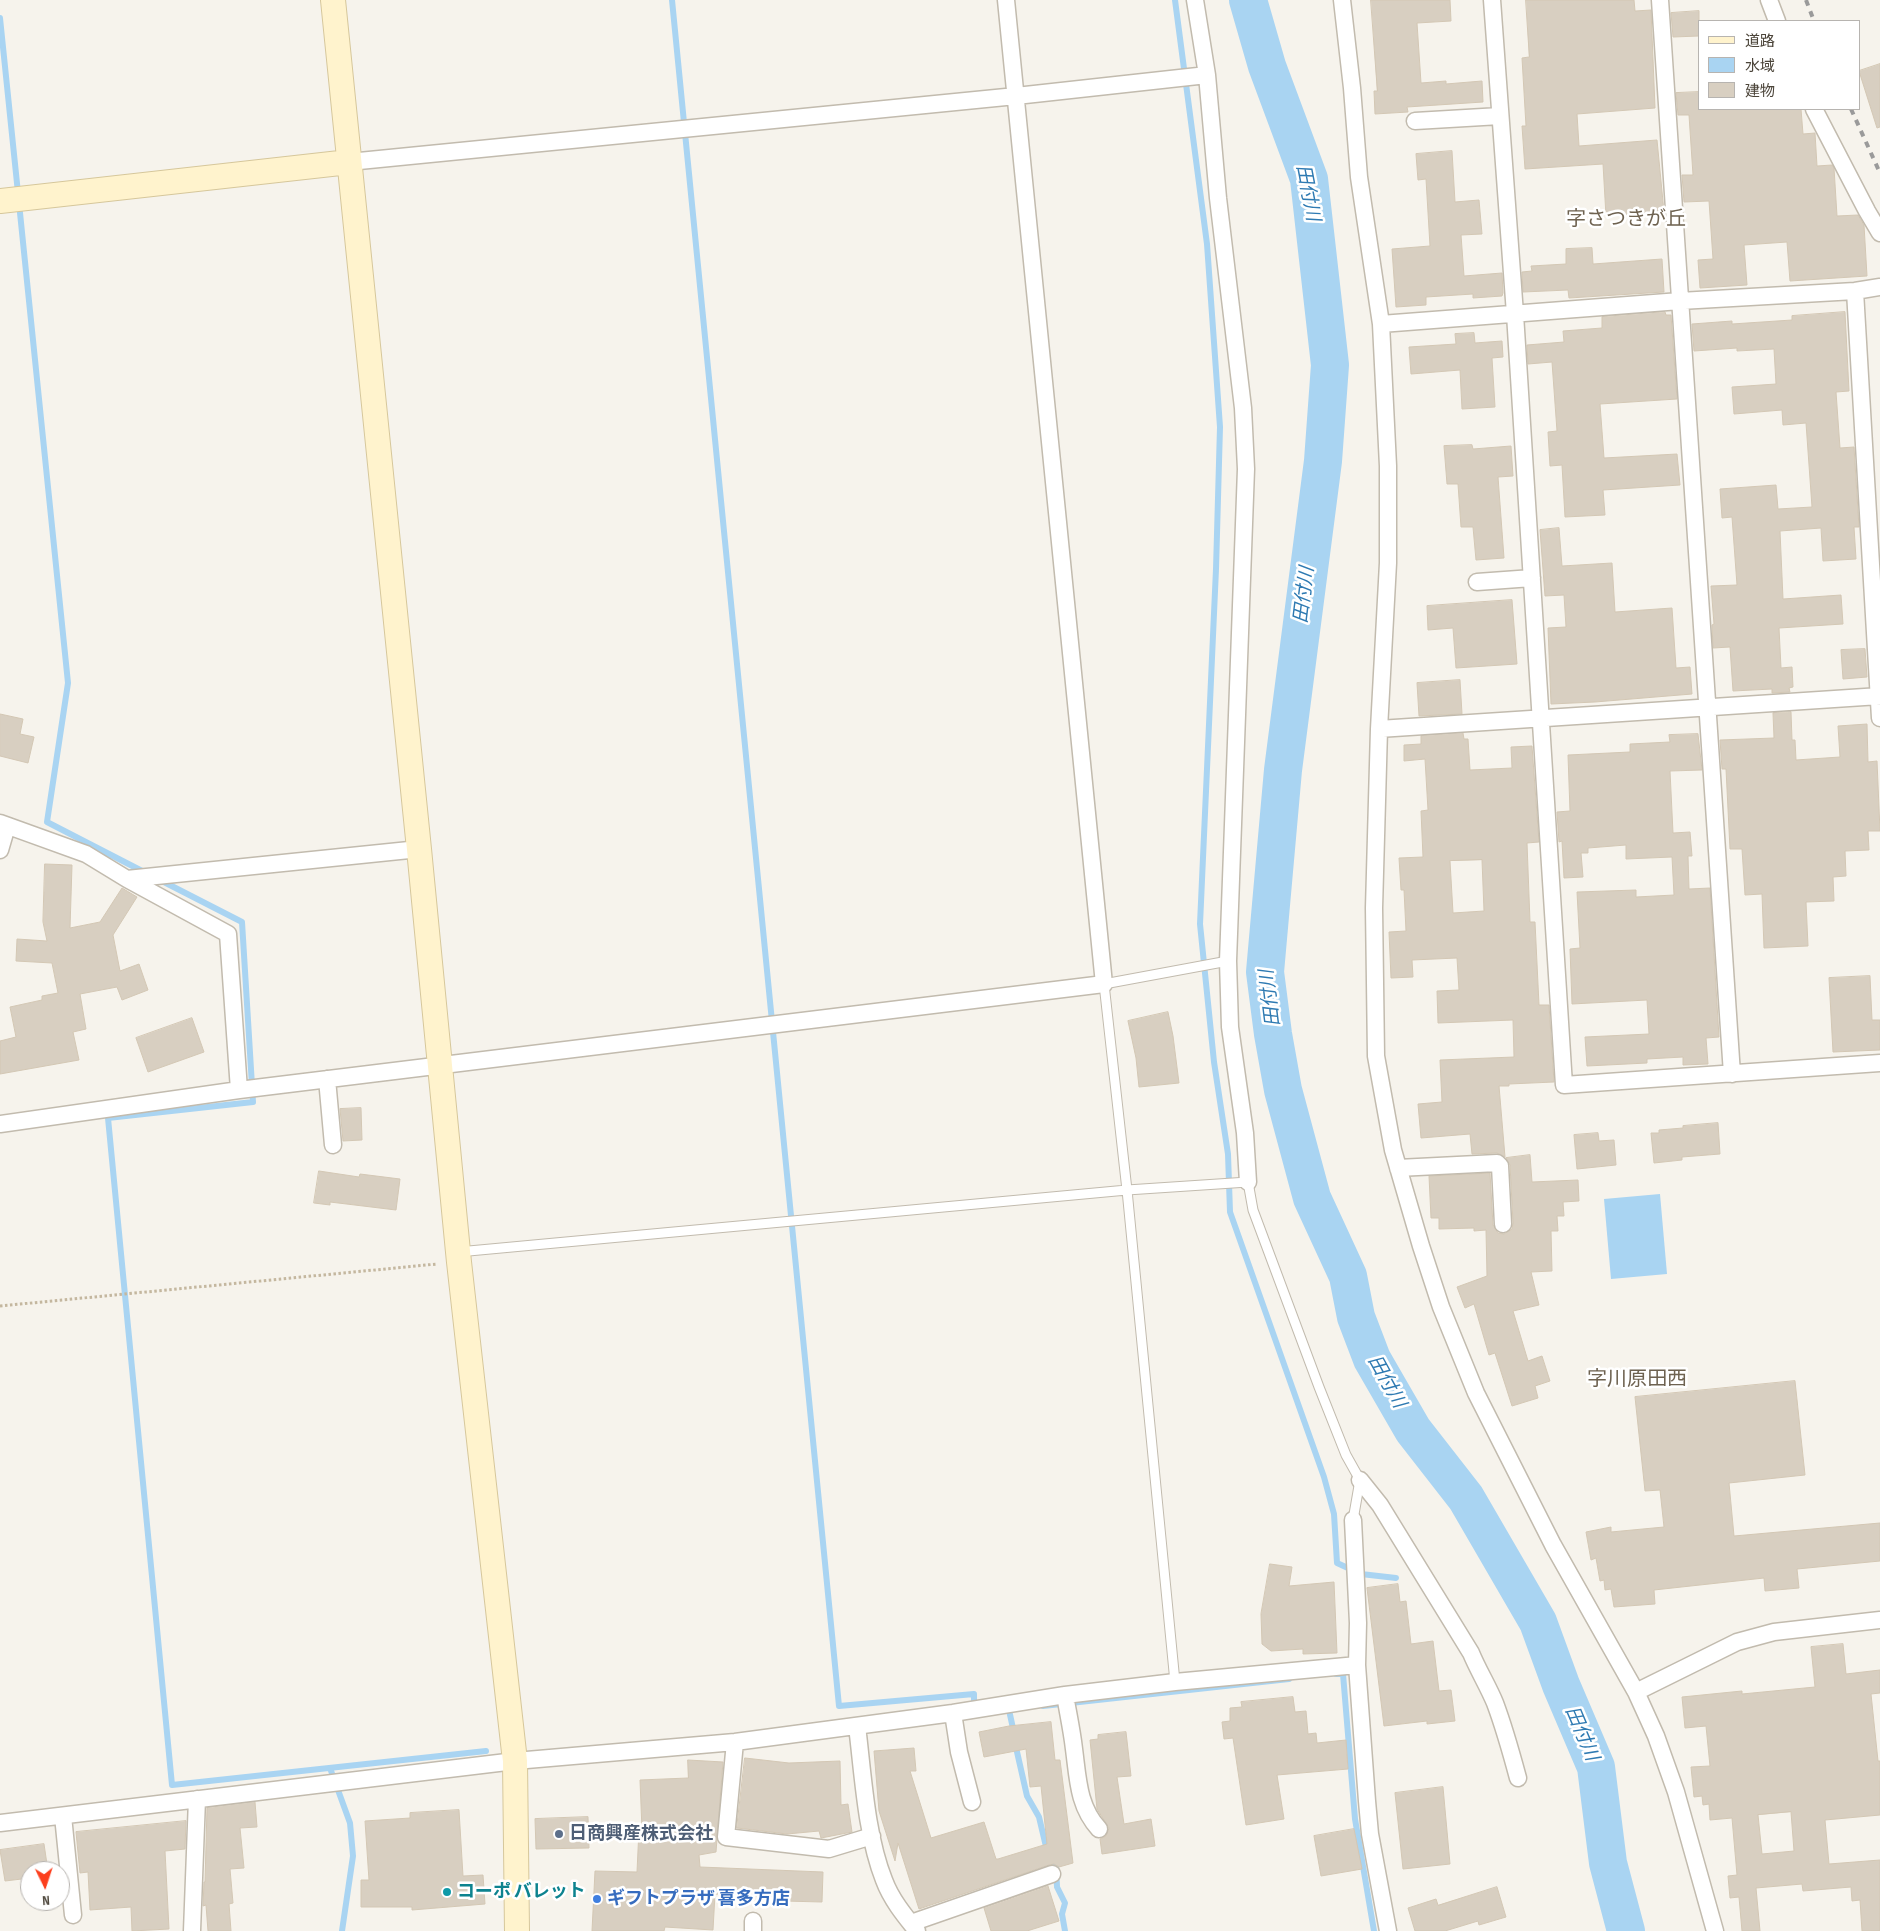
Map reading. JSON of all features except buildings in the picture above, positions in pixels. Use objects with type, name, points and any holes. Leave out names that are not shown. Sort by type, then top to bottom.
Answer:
[{"type":"street","points":[[333,0],[419,849],[458,1257],[515,1761],[517,1931]]},
{"type":"street","points":[[0,1124],[239,1090],[1104,984],[1006,0]]},
{"type":"street","points":[[1195,0],[1207,75],[1218,198],[1244,408],[1246,468],[1228,961],[1230,1027],[1245,1133],[1248,1182]]},
{"type":"street","points":[[1342,0],[1352,88],[1359,177],[1381,324],[1388,466],[1388,563],[1379,729],[1374,908],[1376,1056],[1393,1150],[1441,1307],[1476,1393],[1553,1545],[1636,1692],[1656,1736],[1676,1792],[1715,1931]]},
{"type":"street","points":[[1492,0],[1515,314],[1564,1085],[1880,1063]]},
{"type":"street","points":[[1660,0],[1732,1074]]},
{"type":"street","points":[[1769,0],[1777,20]]},
{"type":"street","points":[[0,201],[349,162],[1016,96],[1207,75]]},
{"type":"street","points":[[1815,110],[1862,203],[1880,233]]},
{"type":"street","points":[[1415,122],[1500,116]]},
{"type":"street","points":[[1381,324],[1680,301],[1855,291],[1880,287]]},
{"type":"street","points":[[1855,291],[1880,718]]},
{"type":"street","points":[[1477,582],[1532,578]]},
{"type":"street","points":[[1379,729],[1879,696]]},
{"type":"street","points":[[0,850],[3,824],[86,854],[127,879],[228,934],[239,1090]]},
{"type":"street","points":[[127,879],[419,849]]},
{"type":"street","points":[[327,1079],[333,1144]]},
{"type":"street","points":[[1398,1168],[1497,1163],[1500,1166],[1503,1224]]},
{"type":"street","points":[[1360,1480],[1380,1505],[1471,1653],[1494,1701],[1518,1778]]},
{"type":"street","points":[[1353,1520],[1358,1665],[1370,1834],[1388,1931]]},
{"type":"street","points":[[1636,1692],[1737,1642],[1774,1632],[1880,1620]]},
{"type":"street","points":[[0,1823],[515,1761],[736,1742],[953,1713],[1065,1695],[1175,1682],[1358,1665]]},
{"type":"street","points":[[1065,1695],[1074,1748],[1078,1788],[1084,1808],[1099,1829]]},
{"type":"street","points":[[953,1713],[959,1752],[972,1802]]},
{"type":"street","points":[[857,1726],[872,1836],[884,1879],[895,1903],[914,1927],[1052,1874]]},
{"type":"street","points":[[736,1742],[726,1837],[829,1849],[872,1836]]},
{"type":"street","points":[[192,1931],[197,1799]]},
{"type":"street","points":[[63,1816],[73,1915]]},
{"type":"lane","points":[[1175,1682],[1127,1190],[1104,984],[1228,961]]},
{"type":"lane","points":[[458,1257],[1127,1190],[1248,1182],[1253,1210],[1319,1387],[1346,1455],[1360,1480],[1353,1520]]},
{"type":"path","points":[[0,1306],[458,1257]]},
{"type":"water","points":[[1660,1194],[1667,1274],[1611,1279],[1604,1199]]},
{"type":"waterway","points":[[672,0],[839,1706],[974,1694],[974,1708]]},
{"type":"waterway","points":[[1175,0],[1207,244],[1220,427],[1216,569],[1200,924],[1214,1062],[1228,1154],[1230,1212],[1324,1477],[1334,1514],[1337,1563],[1361,1574],[1396,1578]]},
{"type":"waterway","name":"田付川","points":[[1248,0],[1267,66],[1309,179],[1330,365],[1323,461],[1283,770],[1265,972],[1283,1090],[1312,1198],[1348,1276],[1356,1317],[1372,1359],[1413,1430],[1466,1498],[1538,1622],[1561,1685],[1596,1767],[1608,1863],[1626,1931]]},
{"type":"waterway","points":[[0,18],[18,193]]},
{"type":"waterway","points":[[19,203],[68,683],[47,822],[146,873]]},
{"type":"waterway","points":[[160,880],[242,922],[253,1102],[108,1118],[172,1785],[486,1751]]},
{"type":"waterway","points":[[1336,1674],[1343,1674],[1355,1819],[1374,1931]]},
{"type":"waterway","points":[[1043,1706],[1289,1679]]},
{"type":"waterway","points":[[1009,1710],[1014,1733]]},
{"type":"waterway","points":[[1015,1743],[1027,1796],[1039,1817],[1048,1855],[1056,1866],[1057,1887],[1065,1903],[1062,1914],[1065,1931]]},
{"type":"waterway","points":[[330,1768],[350,1823],[353,1856],[342,1931]]},
{"type":"railway","points":[[1806,0],[1814,20]]},
{"type":"railway","points":[[1851,110],[1880,173]]},
{"type":"place","name":"日商興産株式会社","points":[[559,1834]]},
{"type":"place","name":"コーポ バレット","points":[[447,1892]]},
{"type":"place","name":"ギフトプラザ 喜多方店","points":[[597,1899]]},
{"type":"district","name":"字さつきが丘","points":[[1626,220]]},
{"type":"district","name":"字川原田西","points":[[1637,1380]]}]
